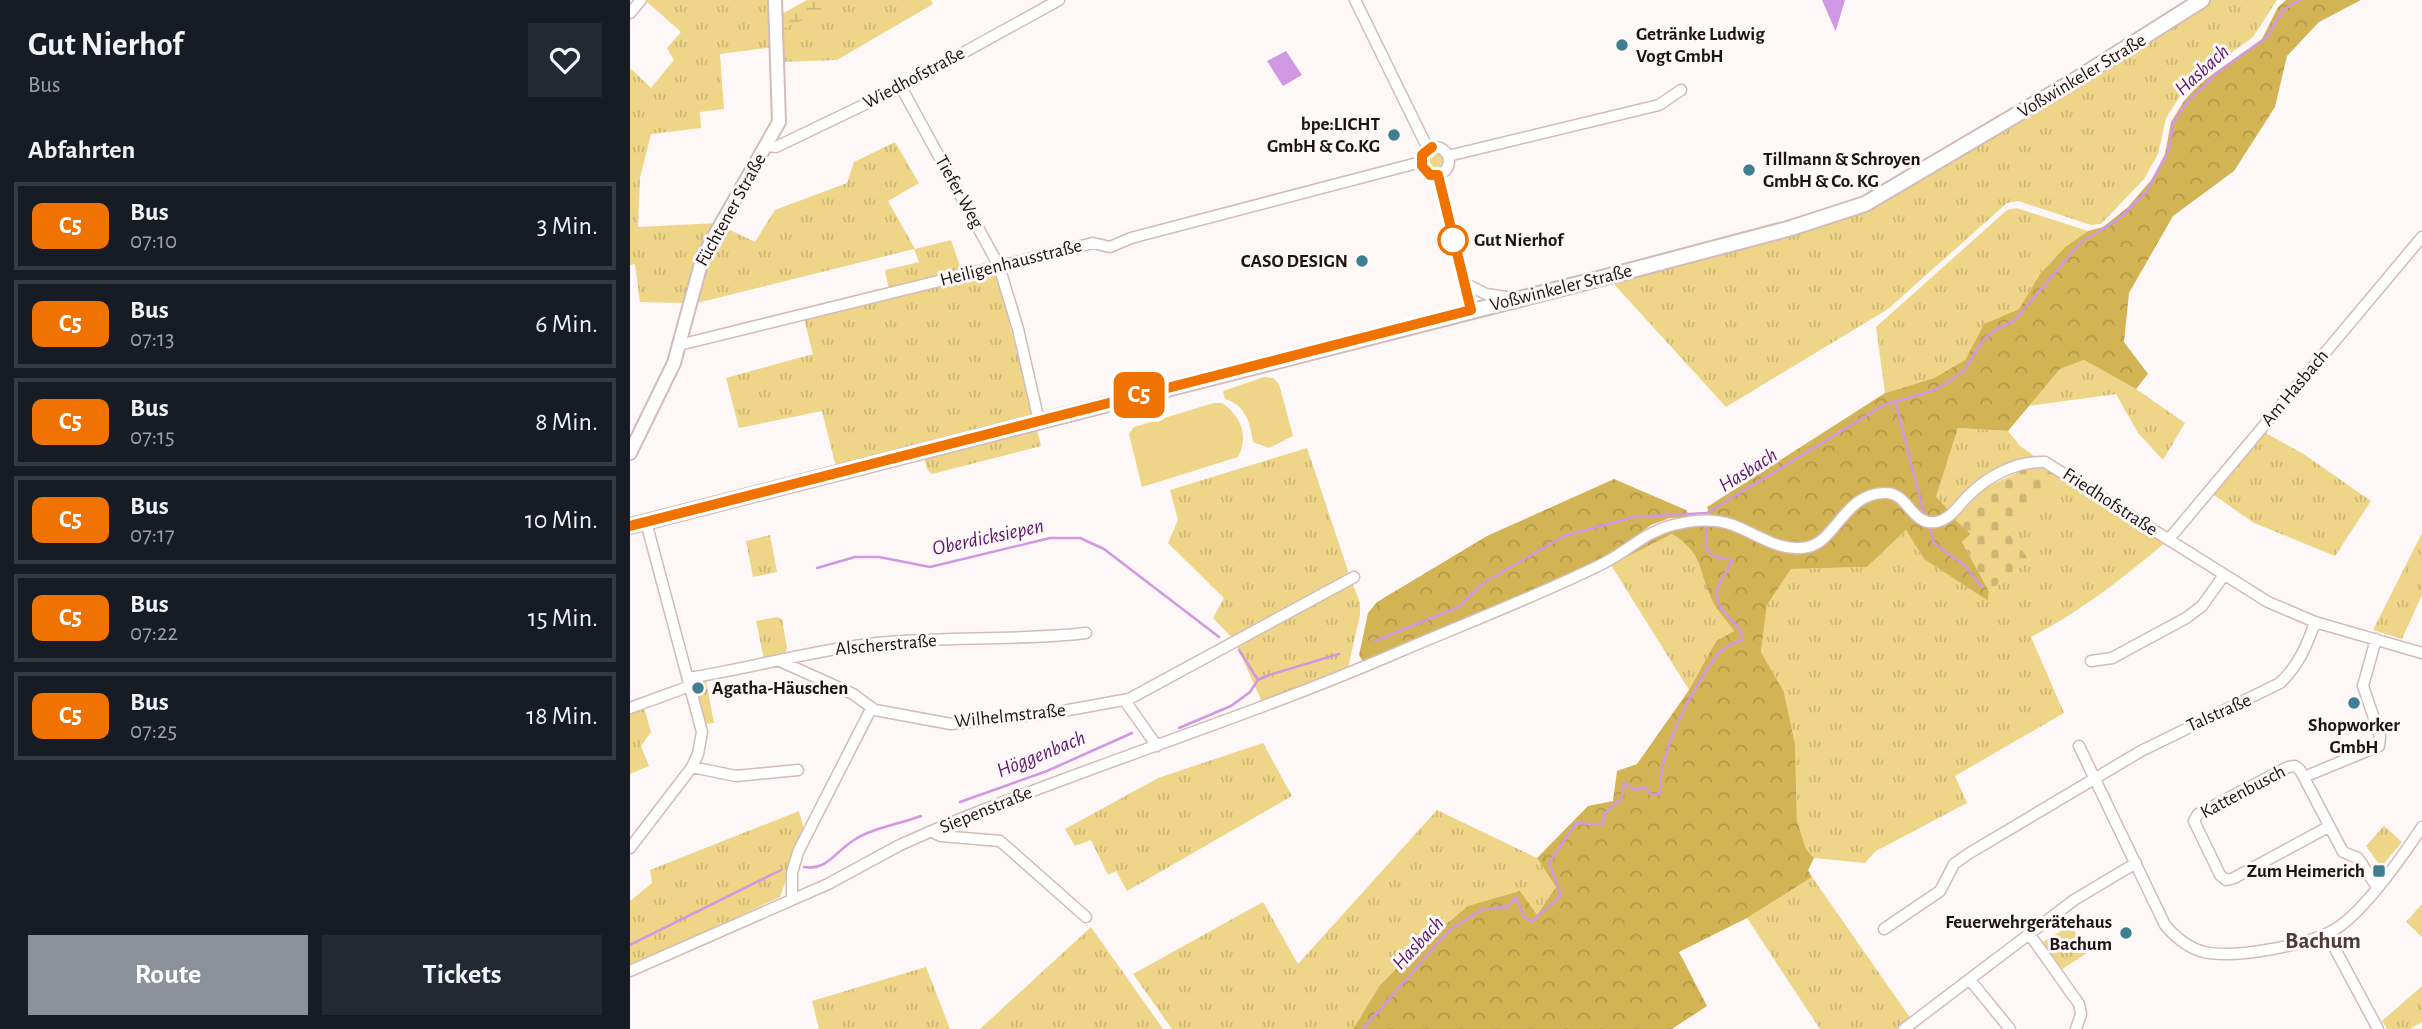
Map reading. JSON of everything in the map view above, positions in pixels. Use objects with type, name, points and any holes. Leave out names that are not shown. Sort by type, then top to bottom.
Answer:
[{"type":"main road","name":"Voßwinkeler Straße","points":[[631,524],[1516,299],[1777,231],[1865,204],[2061,89],[2202,0]]},
{"type":"street","points":[[630,13],[641,0]]},
{"type":"street","name":"Füchtener Straße","points":[[630,453],[664,388],[680,345],[702,256],[767,146],[780,114],[775,0]]},
{"type":"street","name":"Wiedhofstraße","points":[[767,146],[785,143],[901,87],[1059,0]]},
{"type":"street","points":[[1354,0],[1428,149]]},
{"type":"street","name":"Tiefer Weg","points":[[901,87],[999,265],[1018,329],[1039,421]]},
{"type":"street","points":[[1448,156],[1659,105],[1681,90]]},
{"type":"street","points":[[1440,148],[1448,156],[1448,168],[1438,175],[1427,173],[1421,163],[1428,149],[1440,148]]},
{"type":"street","name":"Heiligenhausstraße","points":[[680,345],[1093,243],[1110,247],[1131,238],[1421,163]]},
{"type":"street","points":[[1438,175],[1471,310]]},
{"type":"street","name":"Am Hasbach","points":[[2169,540],[2422,237]]},
{"type":"street","points":[[1464,283],[1486,294],[1516,299]]},
{"type":"street","name":"Friedhofstraße","points":[[1782,546],[1802,548],[1816,544],[1851,507],[1881,493],[1896,495],[1923,521],[1942,521],[1987,481],[2011,468],[2039,462],[2051,464],[2268,601],[2315,622],[2422,653]]},
{"type":"street","name":"Siepenstraße","points":[[630,971],[828,884],[932,831],[1353,672],[1603,564],[1653,532],[1700,521],[1712,521],[1733,525],[1782,546]]},
{"type":"street","points":[[630,848],[692,767],[698,754],[702,732],[646,522]]},
{"type":"street","points":[[2091,661],[2112,659],[2186,618],[2202,606],[2224,575]]},
{"type":"street","name":"Wilhelmstraße","points":[[782,662],[853,694],[871,709],[954,724],[1021,718],[1125,701],[1354,577]]},
{"type":"street","name":"Talstraße","points":[[1884,929],[1940,891],[1954,864],[1968,854],[2181,729],[2280,683],[2294,669],[2315,622]]},
{"type":"street","name":"Alscherstraße","points":[[630,708],[689,682],[782,662],[814,652],[898,641],[1049,638],[1086,633]]},
{"type":"street","name":"Kattenbusch","points":[[2304,777],[2379,746],[2380,736],[2363,687],[2376,639]]},
{"type":"street","points":[[1125,701],[1157,746]]},
{"type":"street","points":[[792,898],[792,873],[798,852],[871,709]]},
{"type":"street","points":[[2079,746],[2165,925],[2178,939],[2194,949],[2219,954],[2241,952],[2296,943],[2327,934],[2353,914],[2422,827]]},
{"type":"street","points":[[692,767],[736,776],[798,770]]},
{"type":"street","name":"Kattenbusch","points":[[2328,827],[2230,880],[2220,875],[2194,821],[2198,814],[2288,767],[2298,767],[2343,852],[2358,858],[2376,887]]},
{"type":"street","points":[[932,831],[941,836],[1000,841],[1086,917]]},
{"type":"street","points":[[1904,1029],[2074,900],[2136,863]]},
{"type":"street","points":[[2327,934],[2378,1029]]},
{"type":"street","points":[[2031,935],[2079,1004],[2081,1014],[2076,1029]]},
{"type":"street","points":[[1969,980],[2010,1029]]},
{"type":"green space","points":[[645,0],[772,0],[773,47],[720,54],[724,109],[700,112],[701,128],[651,134],[640,178],[638,227],[717,223],[695,257],[685,303],[640,302],[635,264],[630,265],[630,68],[651,88],[674,60],[667,48],[681,32]]},
{"type":"green space","points":[[807,0],[851,0],[777,31],[778,16]]},
{"type":"green space","points":[[846,0],[931,0],[933,4],[837,60],[781,62],[777,31]]},
{"type":"green space","points":[[2212,0],[2277,0],[2253,37],[2195,79],[2182,93],[2166,118],[2158,154],[2144,179],[2101,224],[2091,225],[2018,201],[2007,203],[1888,309],[1726,407],[1612,282],[1870,210]]},
{"type":"green space","points":[[2286,0],[2361,0],[2319,22],[2287,56],[2275,107],[2234,171],[2173,216],[2129,293],[2124,342],[2148,374],[2136,389],[2084,360],[2060,369],[2008,431],[1958,428],[1936,497],[1971,534],[1962,542],[1989,591],[1988,601],[1924,559],[1906,530],[1867,567],[1791,569],[1767,605],[1761,652],[1784,692],[1795,744],[1797,821],[1806,849],[1814,858],[1808,870],[1812,877],[1747,918],[1679,952],[1707,1006],[1672,1029],[1353,1029],[1380,985],[1417,948],[1468,906],[1520,891],[1537,915],[1556,887],[1537,858],[1588,806],[1613,801],[1617,771],[1637,764],[1689,690],[1716,641],[1734,631],[1713,602],[1695,555],[1672,534],[1611,565],[1656,533],[1712,523],[1707,507],[1885,393],[1934,378],[1965,360],[1984,324],[2019,309],[2040,274],[2065,247],[2088,231],[2103,227],[2127,208],[2153,178],[2165,154],[2171,122],[2184,101],[2199,84],[2262,39],[2278,7]]},
{"type":"green space","points":[[895,142],[919,183],[888,201],[915,249],[951,240],[962,272],[889,291],[885,270],[919,262],[914,249],[697,303],[710,255],[726,228],[755,242],[775,210],[847,183],[854,162]]},
{"type":"green space","points":[[1435,152],[1441,155],[1444,161],[1441,167],[1435,170],[1429,167],[1426,161],[1429,155]]},
{"type":"green space","points":[[2016,208],[2088,231],[2065,247],[2040,274],[2019,309],[1984,324],[1965,360],[1934,378],[1885,393],[1876,327],[2007,210]]},
{"type":"green space","points":[[995,275],[998,278],[1033,416],[836,467],[822,411],[739,428],[726,378],[813,354],[804,319]]},
{"type":"green space","points":[[2084,360],[2136,389],[2185,423],[2163,460],[2138,433],[2116,394],[2029,406],[2060,369]]},
{"type":"green space","points":[[1264,377],[1273,378],[1279,384],[1293,436],[1269,448],[1253,442],[1246,416],[1238,406],[1225,399],[1223,391]]},
{"type":"green space","points":[[1214,403],[1222,403],[1238,420],[1243,442],[1238,457],[1142,487],[1129,434],[1134,427]]},
{"type":"green space","points":[[1958,428],[2008,431],[2020,446],[2037,458],[2010,465],[1999,471],[1949,513],[1936,497]]},
{"type":"green space","points":[[1037,429],[1041,446],[932,474],[927,469],[924,457]]},
{"type":"green space","points":[[2264,432],[2305,455],[2371,501],[2335,556],[2254,523],[2211,493]]},
{"type":"green space","points":[[1307,448],[1348,571],[1345,577],[1233,639],[1213,618],[1224,598],[1168,543],[1178,520],[1170,490]]},
{"type":"green space","points":[[2029,467],[2049,467],[2066,477],[2008,533],[2030,560],[1989,591],[1962,542],[1971,534],[1955,520],[1983,489]]},
{"type":"green space","points":[[2066,477],[2167,541],[2102,593],[2031,637],[2064,713],[1955,776],[1967,803],[1876,851],[1865,863],[1814,858],[1806,849],[1797,821],[1795,744],[1784,692],[1761,652],[1767,605],[1791,569],[1867,567],[1906,530],[1924,559],[1988,601],[1989,591],[2030,560],[2008,533]]},
{"type":"green space","points":[[1614,479],[1686,510],[1690,517],[1670,518],[1651,525],[1607,557],[1367,662],[1362,660],[1359,655],[1368,613],[1377,602],[1487,536]]},
{"type":"green space","points":[[2422,533],[2422,595],[2402,639],[2373,630]]},
{"type":"green space","points":[[1672,534],[1695,555],[1711,598],[1734,631],[1716,641],[1689,690],[1611,565]]},
{"type":"green space","points":[[770,535],[777,572],[753,577],[746,541]]},
{"type":"green space","points":[[1346,584],[1353,584],[1360,603],[1360,615],[1348,668],[1262,702],[1236,644]]},
{"type":"green space","points":[[777,617],[782,619],[787,648],[784,656],[764,659],[756,621]]},
{"type":"green space","points":[[706,681],[714,723],[706,724],[698,694],[700,682]]},
{"type":"green space","points":[[644,707],[651,732],[641,746],[649,766],[630,774],[630,712]]},
{"type":"green space","points":[[1263,743],[1292,796],[1127,891],[1116,871],[1108,875],[1091,840],[1075,846],[1065,829],[1158,778]]},
{"type":"green space","points":[[1437,810],[1537,858],[1556,887],[1537,915],[1468,906],[1417,948],[1380,985],[1353,1029],[1172,1029],[1133,974],[1263,902],[1298,964]]},
{"type":"green space","points":[[799,811],[804,829],[780,897],[630,967],[630,901],[652,883],[650,870]]},
{"type":"green space","points":[[2384,826],[2402,842],[2381,867],[2366,846]]},
{"type":"green space","points":[[1812,877],[1911,1019],[1897,1029],[1820,1029],[1747,918]]},
{"type":"green space","points":[[2422,904],[2422,937],[2406,922]]},
{"type":"green space","points":[[2071,925],[2087,953],[2061,970],[2041,943]]},
{"type":"green space","points":[[1091,927],[1163,1029],[980,1029]]},
{"type":"green space","points":[[926,967],[950,1029],[819,1029],[812,1001]]},
{"type":"green space","points":[[2422,986],[2422,1022],[2410,1029],[2387,1029],[2382,1021]]},
{"type":"shaded area","points":[[1822,0],[1845,0],[1836,30],[1835,30]]},
{"type":"shaded area","points":[[1286,51],[1302,75],[1283,86],[1267,61]]},
{"type":"waterway","name":"Hasbach","points":[[1375,641],[1458,607],[1485,582],[1564,536],[1634,517],[1707,513],[1884,405],[1935,390],[1963,372],[1984,339],[1998,328],[2014,321],[2080,243],[2119,219],[2146,192],[2169,150],[2173,123],[2187,102],[2218,72],[2266,38],[2285,8],[2300,0]]},
{"type":"waterway","points":[[1895,401],[1925,517]]},
{"type":"waterway","name":"Hasbach","points":[[1363,1029],[1449,930],[1483,909],[1508,907],[1516,897],[1524,917],[1532,922],[1561,895],[1549,863],[1576,823],[1603,825],[1604,814],[1622,798],[1624,783],[1635,790],[1645,787],[1652,795],[1661,793],[1661,778],[1671,739],[1691,696],[1723,649],[1743,640],[1738,627],[1723,611],[1717,599],[1718,587],[1732,560],[1716,557],[1706,550],[1706,523]]},
{"type":"waterway","points":[[1929,526],[1934,543],[1964,565],[1982,587]]},
{"type":"waterway","name":"Oberdicksiepen","points":[[817,568],[855,557],[879,557],[930,567],[1050,538],[1080,538],[1104,549],[1219,637]]},
{"type":"waterway","name":"Oberdicksiepen","points":[[1239,650],[1258,680]]},
{"type":"waterway","name":"Höggenbach","points":[[1179,728],[1231,706],[1250,692],[1258,680],[1339,654]]},
{"type":"waterway","name":"Höggenbach","points":[[960,802],[1047,771],[1132,733]]},
{"type":"waterway","points":[[804,867],[825,863],[869,832],[921,816]]},
{"type":"waterway","name":"Höggenbach","points":[[630,945],[781,870]]},
{"type":"bus line","name":"C5","points":[[630,526],[1471,310],[1438,175],[1430,175],[1421,163],[1422,155],[1432,147]]},
{"type":"place","name":"Getränke Ludwig Vogt GmbH","points":[[1622,45]]},
{"type":"place","name":"bpe:LICHT GmbH & Co.KG","points":[[1394,135]]},
{"type":"place","name":"Tillmann & Schroyen GmbH & Co. KG","points":[[1749,170]]},
{"type":"place","name":"Gut Nierhof","points":[[1453,240]]},
{"type":"place","name":"CASO DESIGN","points":[[1362,261]]},
{"type":"place","name":"Agatha-Häuschen","points":[[698,688]]},
{"type":"place","name":"Shopworker GmbH","points":[[2354,703]]},
{"type":"place","name":"Zum Heimerich","points":[[2379,871]]},
{"type":"place","name":"Feuerwehrgerätehaus Bachum","points":[[2126,933]]},
{"type":"district","name":"Bachum","points":[[2323,941]]}]
